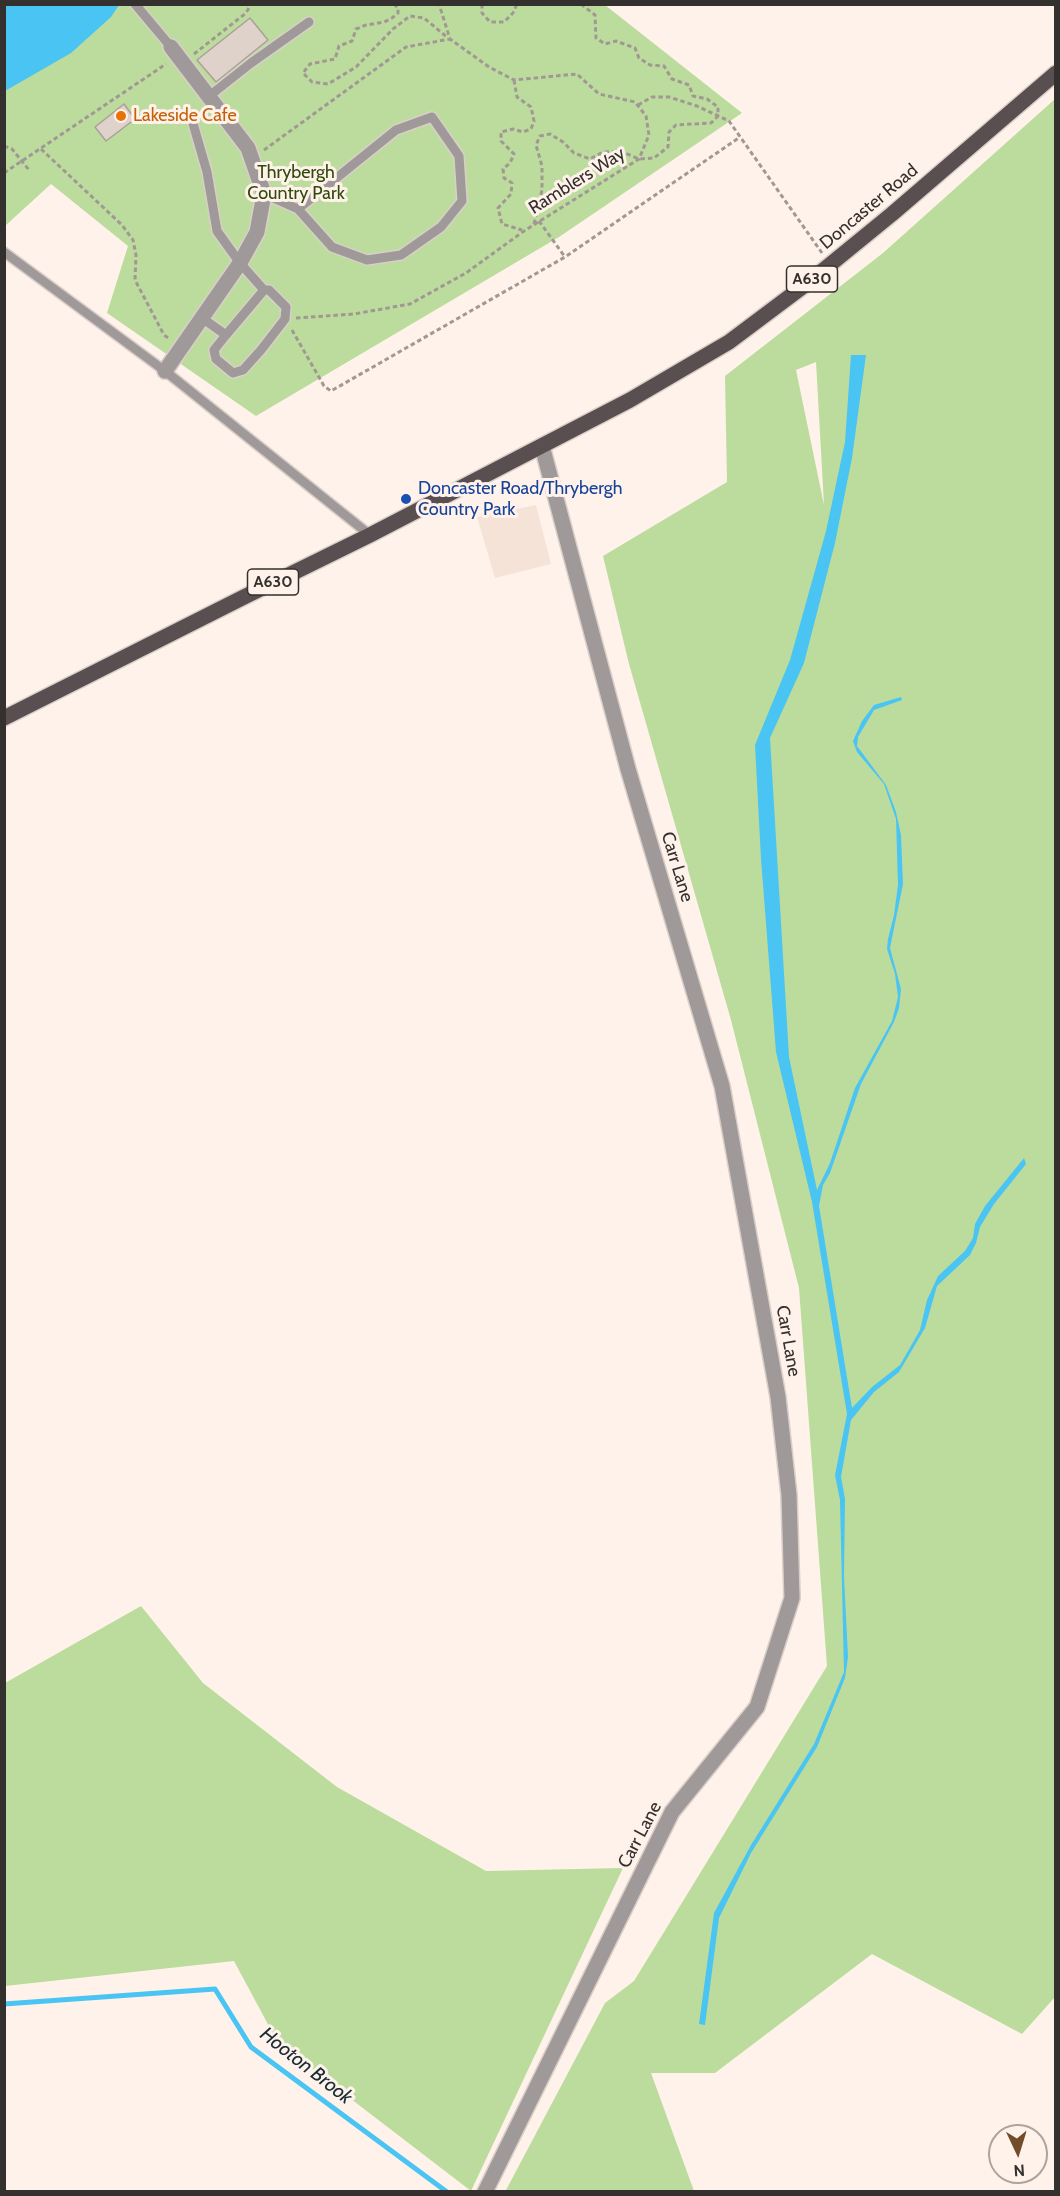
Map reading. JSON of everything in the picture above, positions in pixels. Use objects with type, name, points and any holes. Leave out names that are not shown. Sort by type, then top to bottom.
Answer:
[{"type":"main road","name":"Doncaster Road","points":[[542,446],[630,400],[729,342],[830,265],[892,214],[1056,73]]},
{"type":"main road","name":"A630","points":[[4,718],[370,536],[542,446]]},
{"type":"street","points":[[165,371],[240,263],[258,232],[264,194],[248,148],[174,52]]},
{"type":"street","name":"Carr Lane","points":[[485,2192],[672,1812],[757,1707],[792,1598],[789,1495],[778,1397],[722,1086],[628,769],[542,446]]},
{"type":"lane","points":[[135,4],[174,52]]},
{"type":"lane","points":[[208,97],[309,22]]},
{"type":"lane","points":[[264,194],[298,209],[332,247],[367,260],[401,255],[441,227],[462,201],[459,156],[432,117],[396,130],[298,209]]},
{"type":"lane","points":[[192,120],[207,172],[217,231],[240,263],[264,290],[269,290],[286,306],[285,319],[243,370],[233,373],[216,359],[214,350],[264,290]]},
{"type":"lane","points":[[4,252],[165,371],[370,536]]},
{"type":"lane","points":[[202,318],[226,335]]},
{"type":"path","points":[[4,173],[41,149],[174,52],[193,55],[246,13],[250,4]]},
{"type":"path","points":[[394,4],[398,8],[398,13],[392,18],[356,29],[352,41],[339,46],[335,59],[310,64],[303,73],[312,82],[328,84],[356,67],[393,29],[410,16],[424,18],[489,68],[514,80],[577,74],[599,94],[634,102],[638,105],[652,98],[669,97],[729,122],[830,265]]},
{"type":"path","points":[[439,4],[450,39]]},
{"type":"path","points":[[482,4],[482,13],[490,22],[504,22],[513,13],[517,4]]},
{"type":"path","points":[[534,225],[542,190],[542,166],[536,145],[540,136],[550,134],[574,153],[590,159],[603,152],[620,151],[639,159],[654,158],[668,147],[669,132],[676,125],[711,123],[718,116],[718,107],[707,99],[693,96],[688,85],[672,79],[664,66],[650,65],[639,58],[635,48],[616,40],[605,44],[596,38],[595,15],[581,4]]},
{"type":"path","points":[[253,158],[406,47],[450,39]]},
{"type":"path","points":[[514,80],[517,97],[531,107],[534,121],[531,129],[524,132],[513,129],[501,132],[501,141],[514,154],[510,163],[503,170],[504,178],[512,183],[511,194],[498,208],[502,224],[514,230],[524,231]]},
{"type":"path","name":"Ramblers Way","points":[[285,319],[354,314],[410,304],[466,273],[539,221],[639,159],[649,135],[646,116],[638,105]]},
{"type":"path","points":[[285,319],[324,386],[331,391],[565,257],[740,137]]},
{"type":"path","points":[[4,146],[12,148],[29,170]]},
{"type":"path","points":[[41,149],[122,225],[133,240],[136,255],[135,280],[164,335],[182,346]]},
{"type":"path","points":[[539,221],[565,257]]},
{"type":"shaded area","points":[[536,505],[551,564],[495,578],[477,517]]},
{"type":"green space","name":"Thrybergh Country Park","points":[[5,5],[605,5],[742,113],[559,237],[256,416],[107,313],[128,246],[51,184],[5,226]]},
{"type":"green space","points":[[1055,99],[1055,1997],[1022,2034],[872,1954],[715,2073],[651,2073],[694,2191],[505,2192],[605,2003],[634,1981],[827,1666],[799,1288],[731,1020],[629,664],[603,556],[727,482],[725,376],[883,253]],"holes":[[[816,362],[824,505],[796,370]]]},
{"type":"green space","points":[[141,1606],[203,1683],[337,1787],[486,1871],[623,1868],[471,2191],[278,2043],[234,1961],[5,1986],[5,1683]]},
{"type":"water","points":[[5,4],[119,5],[111,17],[71,53],[5,91]]},
{"type":"water","points":[[851,355],[866,355],[852,458],[835,543],[804,663],[770,738],[789,1057],[817,1190],[830,1163],[855,1088],[892,1021],[898,997],[895,974],[887,949],[898,885],[896,819],[884,784],[857,752],[853,741],[862,721],[874,705],[901,697],[902,700],[874,710],[858,737],[857,746],[886,785],[896,812],[901,835],[903,884],[890,948],[901,989],[899,1008],[861,1084],[830,1173],[823,1185],[819,1206],[852,1408],[872,1387],[900,1365],[920,1330],[927,1300],[938,1276],[965,1251],[973,1238],[975,1224],[985,1206],[1024,1158],[1026,1164],[994,1204],[980,1227],[970,1255],[937,1286],[925,1328],[899,1372],[874,1392],[851,1420],[841,1477],[845,1499],[844,1577],[848,1657],[845,1678],[817,1747],[751,1853],[719,1918],[705,2025],[699,2024],[714,1913],[751,1845],[814,1744],[844,1672],[840,1500],[835,1475],[847,1414],[812,1202],[776,1052],[755,745],[790,660],[826,531],[845,442]]},
{"type":"building","points":[[250,18],[268,40],[216,82],[197,60]]},
{"type":"building","points":[[124,104],[135,119],[106,141],[95,127]]},
{"type":"waterway","name":"Hooton Brook","points":[[4,2004],[215,1989],[251,2047],[447,2192]]},
{"type":"place","name":"Lakeside Cafe","points":[[121,116]]},
{"type":"place","name":"Doncaster Road/Thrybergh Country Park","points":[[406,499]]}]
